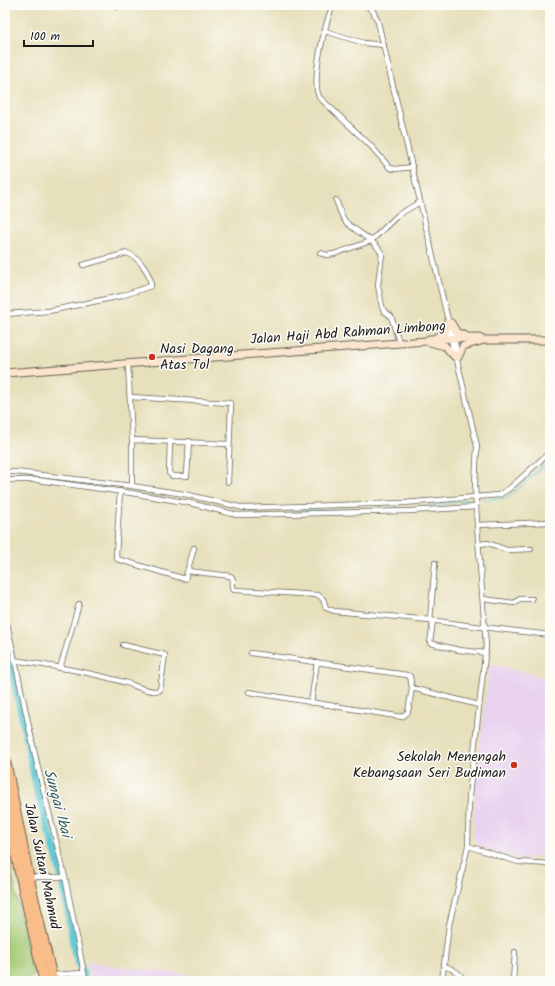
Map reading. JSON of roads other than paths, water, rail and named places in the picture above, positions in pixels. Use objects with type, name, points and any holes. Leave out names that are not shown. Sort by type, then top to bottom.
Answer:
[{"type":"highway","name":"Jalan Sultan Mahmud","points":[[5,758],[29,877],[39,937]]},
{"type":"highway","name":"Jalan Sultan Mahmud","points":[[5,791],[16,856],[50,979]]},
{"type":"street","points":[[333,5],[317,66],[316,90],[319,97],[370,145],[390,168],[395,169],[413,167]]},
{"type":"street","points":[[366,5],[373,12],[376,18],[384,45],[477,446],[476,506],[486,654],[469,796],[468,846],[450,925],[442,981]]},
{"type":"street","points":[[325,31],[364,43],[384,45]]},
{"type":"street","points":[[336,200],[345,222],[371,241],[382,254],[378,285],[384,311],[391,316],[399,342]]},
{"type":"street","points":[[320,253],[327,255],[334,254],[371,241],[398,215],[420,202]]},
{"type":"street","points":[[5,314],[49,311],[120,296],[151,286],[151,282],[144,268],[133,255],[127,253],[83,265]]},
{"type":"street","points":[[449,322],[460,335],[480,340],[550,340]]},
{"type":"street","points":[[428,341],[443,335],[449,322]]},
{"type":"street","points":[[456,358],[463,346],[480,340]]},
{"type":"street","name":"Jalan Haji Abd Rahman Limbong","points":[[5,372],[128,364],[399,342],[480,340]]},
{"type":"street","points":[[428,341],[445,346],[456,358]]},
{"type":"street","points":[[128,364],[132,440],[132,486]]},
{"type":"street","points":[[130,397],[230,403],[228,482]]},
{"type":"street","points":[[132,440],[190,441],[230,444]]},
{"type":"street","points":[[170,441],[169,473],[172,476],[188,476],[190,441]]},
{"type":"street","points":[[5,472],[16,472],[132,486],[184,494],[244,508],[404,503],[499,495],[510,488],[550,452]]},
{"type":"street","points":[[5,480],[37,480],[120,491],[190,503],[237,515],[410,511],[476,506]]},
{"type":"street","points":[[120,491],[117,559],[185,579],[194,548]]},
{"type":"street","points":[[477,525],[550,522]]},
{"type":"street","points":[[478,544],[488,543],[507,550],[531,549]]},
{"type":"street","points":[[435,563],[430,643],[459,650],[486,654]]},
{"type":"street","points":[[188,571],[231,576],[233,580],[232,587],[234,590],[318,595],[323,599],[326,608],[334,611],[432,620],[550,634]]},
{"type":"street","points":[[482,599],[514,602],[520,599],[532,599]]},
{"type":"street","points":[[60,668],[80,604]]},
{"type":"street","points":[[5,614],[37,764],[65,877],[86,981]]},
{"type":"street","points":[[14,660],[106,677],[145,689],[156,691],[160,690],[165,655],[123,646]]},
{"type":"street","points":[[249,692],[402,717],[408,712],[412,688],[410,676],[408,675],[251,652]]},
{"type":"street","points":[[310,703],[317,662]]},
{"type":"street","points":[[412,688],[479,705]]},
{"type":"street","points":[[468,846],[518,862],[550,864]]},
{"type":"street","points":[[29,877],[65,877]]},
{"type":"street","points":[[513,981],[516,952]]},
{"type":"street","points":[[444,966],[455,970],[465,981]]},
{"type":"street","points":[[50,979],[65,974],[84,973]]},
{"type":"waterway","points":[[484,499],[507,498],[550,460]]},
{"type":"waterway","points":[[378,510],[416,508],[469,500]]},
{"type":"waterway","points":[[294,511],[346,510]]},
{"type":"waterway","name":"Sungai Ibai","points":[[5,632],[38,793],[58,860],[75,952],[83,976]]},
{"type":"place","name":"Nasi Dagang Atas Tol","points":[[152,357]]},
{"type":"place","name":"Sekolah Menengah Kebangsaan Seri Budiman","points":[[514,765]]}]
